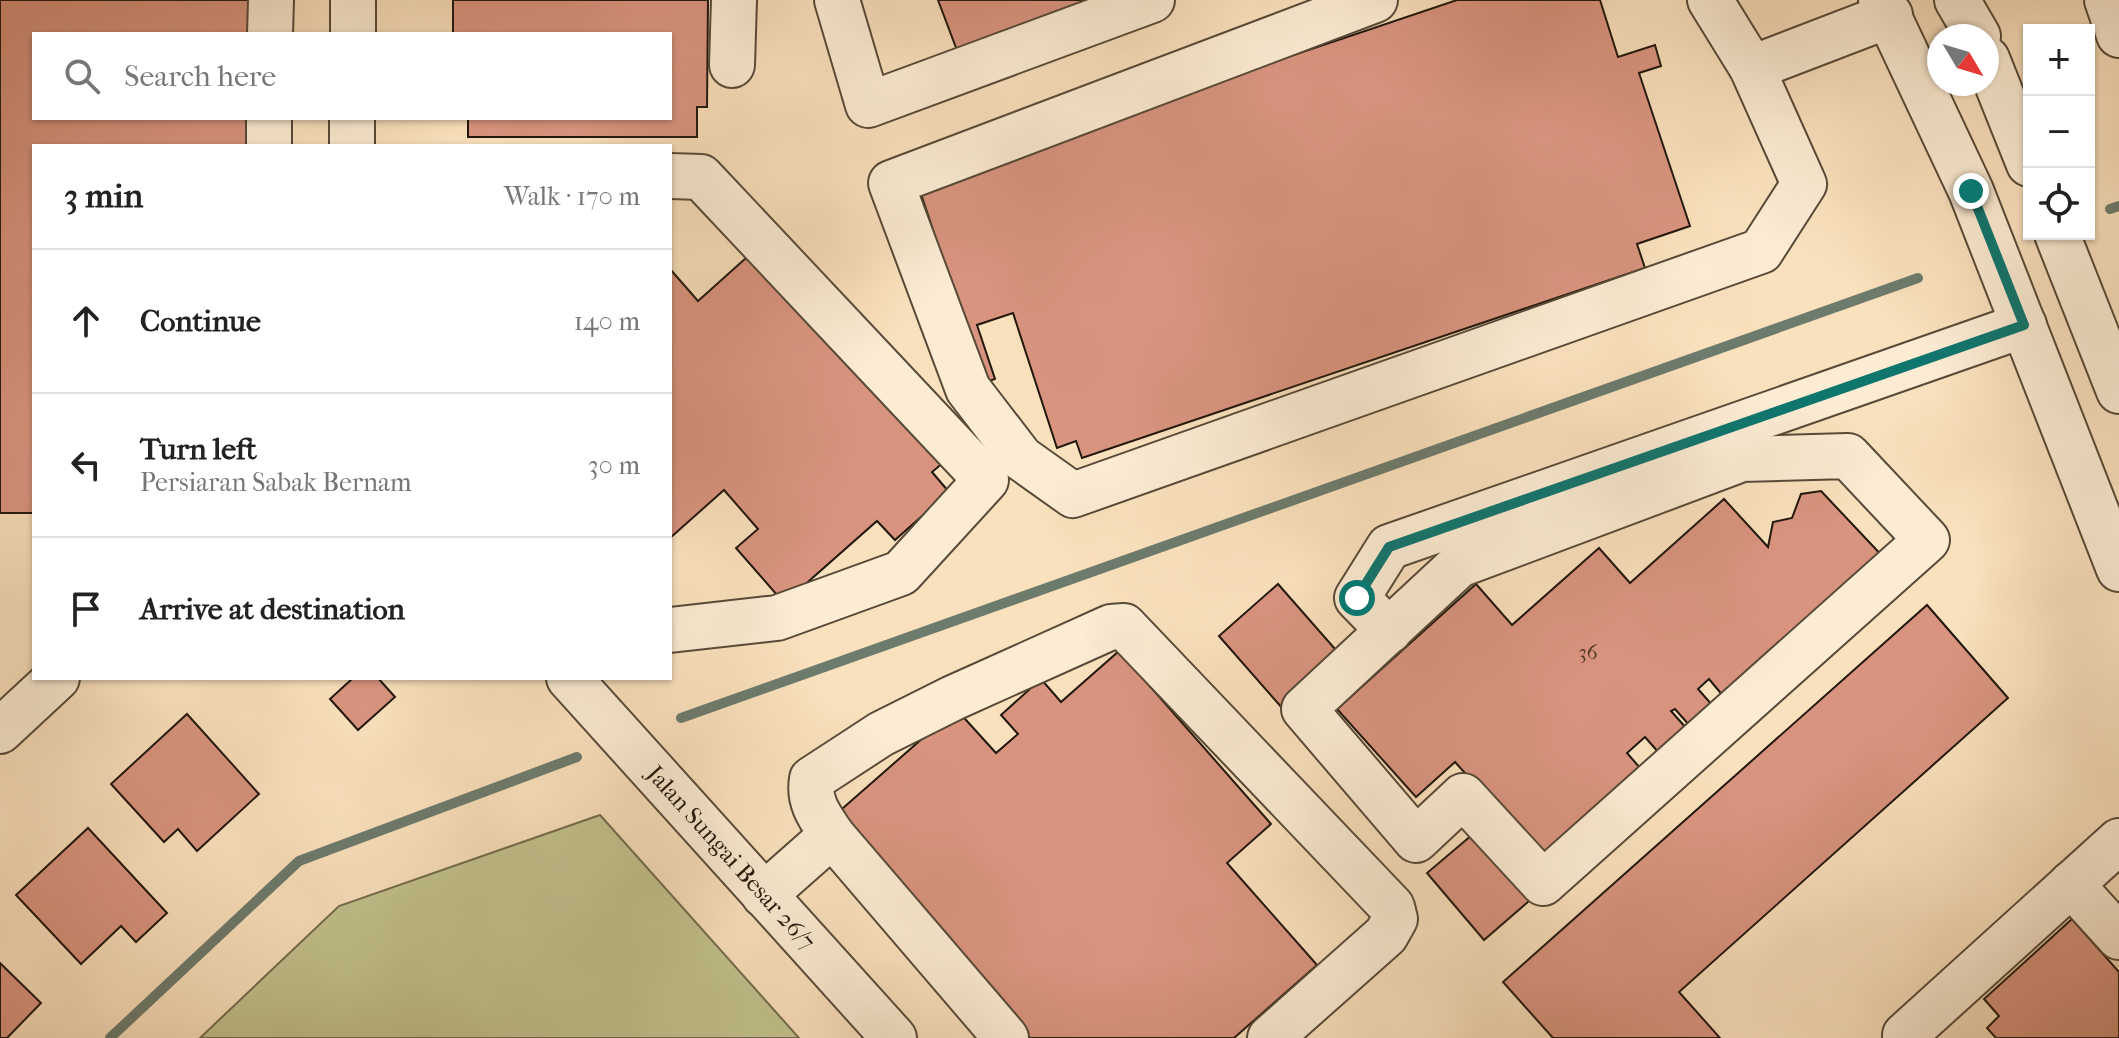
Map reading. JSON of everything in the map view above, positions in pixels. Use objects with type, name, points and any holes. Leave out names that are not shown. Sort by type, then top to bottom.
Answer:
[{"type":"street","points":[[270,32],[271,0]]},
{"type":"street","points":[[353,0],[353,32]]},
{"type":"street","points":[[732,65],[734,0]]},
{"type":"street","points":[[837,0],[868,105],[1152,0]]},
{"type":"street","points":[[1375,0],[891,183],[968,389],[1021,458],[1073,495],[1761,251],[1804,184],[1752,68],[1710,0]]},
{"type":"street","points":[[1957,0],[1971,24]]},
{"type":"street","points":[[2107,0],[2119,35]]},
{"type":"street","points":[[1752,68],[1885,8],[1971,191],[2119,569]]},
{"type":"street","points":[[1999,89],[2023,149]]},
{"type":"street","points":[[269,120],[269,144]]},
{"type":"street","points":[[352,120],[352,144]]},
{"type":"street","points":[[672,176],[701,177],[986,480],[901,573],[777,618],[672,630]]},
{"type":"street","points":[[2061,240],[2104,312],[2119,391]]},
{"type":"street","points":[[1389,631],[1357,598],[1389,547],[1736,443],[1848,456],[1927,540],[1543,883],[1463,796],[1416,840],[1304,709],[1389,631],[1459,565],[1736,443],[2024,325]]},
{"type":"street","points":[[996,1035],[832,835],[812,803],[812,779],[881,734],[953,698],[1111,627],[1124,626],[1392,907],[1395,919],[1386,935],[1270,1038]]},
{"type":"street","points":[[0,731],[55,680]]},
{"type":"street","name":"Jalan Sungai Besar 26/7","points":[[571,680],[894,1038]]},
{"type":"street","points":[[764,895],[832,835]]},
{"type":"street","points":[[1904,1037],[2119,841]]},
{"type":"street","points":[[2071,884],[2119,937]]},
{"type":"green space","points":[[600,815],[799,1038],[200,1038],[339,906]]},
{"type":"building","points":[[0,0],[248,0],[248,32],[32,32],[32,120],[247,120],[247,144],[32,144],[32,513],[0,513]]},
{"type":"building","points":[[453,0],[708,0],[707,107],[697,107],[697,137],[468,137],[468,120],[672,120],[672,32],[453,32]]},
{"type":"building","points":[[938,0],[1105,0],[958,53]]},
{"type":"building","points":[[1457,0],[1600,0],[1618,57],[1655,45],[1661,66],[1639,73],[1690,226],[1637,244],[1645,268],[1082,458],[1076,441],[1057,448],[1013,313],[977,325],[995,379],[984,383],[917,182]]},
{"type":"building","points":[[756,249],[944,462],[932,472],[949,492],[895,540],[877,521],[784,603],[736,548],[758,529],[724,490],[672,536],[672,271],[698,301]]},
{"type":"building","points":[[1821,491],[1887,561],[1724,697],[1709,679],[1698,689],[1713,706],[1690,726],[1675,709],[1671,711],[1687,729],[1659,753],[1645,737],[1627,753],[1648,777],[1549,866],[1455,762],[1416,797],[1337,709],[1476,584],[1512,625],[1599,548],[1630,583],[1724,499],[1768,547],[1773,522],[1792,518],[1801,494]]},
{"type":"building","points":[[1278,584],[1342,657],[1283,709],[1219,636]]},
{"type":"building","points":[[1927,605],[2008,698],[1679,992],[1720,1038],[1553,1038],[1503,982]]},
{"type":"building","points":[[1119,651],[1271,824],[1227,863],[1317,965],[1234,1038],[1030,1038],[835,815],[956,709],[996,753],[1018,734],[1001,715],[1041,679],[1061,702]]},
{"type":"building","points":[[351,680],[380,680],[395,697],[358,730],[330,699]]},
{"type":"building","points":[[187,714],[259,794],[197,851],[178,829],[164,842],[111,784]]},
{"type":"building","points":[[88,828],[167,913],[136,942],[121,926],[81,964],[16,895]]},
{"type":"building","points":[[1472,835],[1529,901],[1484,940],[1427,873]]},
{"type":"building","points":[[2072,919],[2119,972],[2119,1038],[1996,1038],[1987,1028],[1999,1016],[1984,999]]},
{"type":"building","points":[[0,963],[41,1003],[7,1038],[0,1038]]},
{"type":"waterway","points":[[2110,209],[2119,206]]},
{"type":"waterway","points":[[681,718],[1918,278]]},
{"type":"waterway","points":[[110,1038],[299,861],[577,757]]},
{"type":"route","points":[[1357,598],[1389,547],[2024,325],[1971,191]]}]
